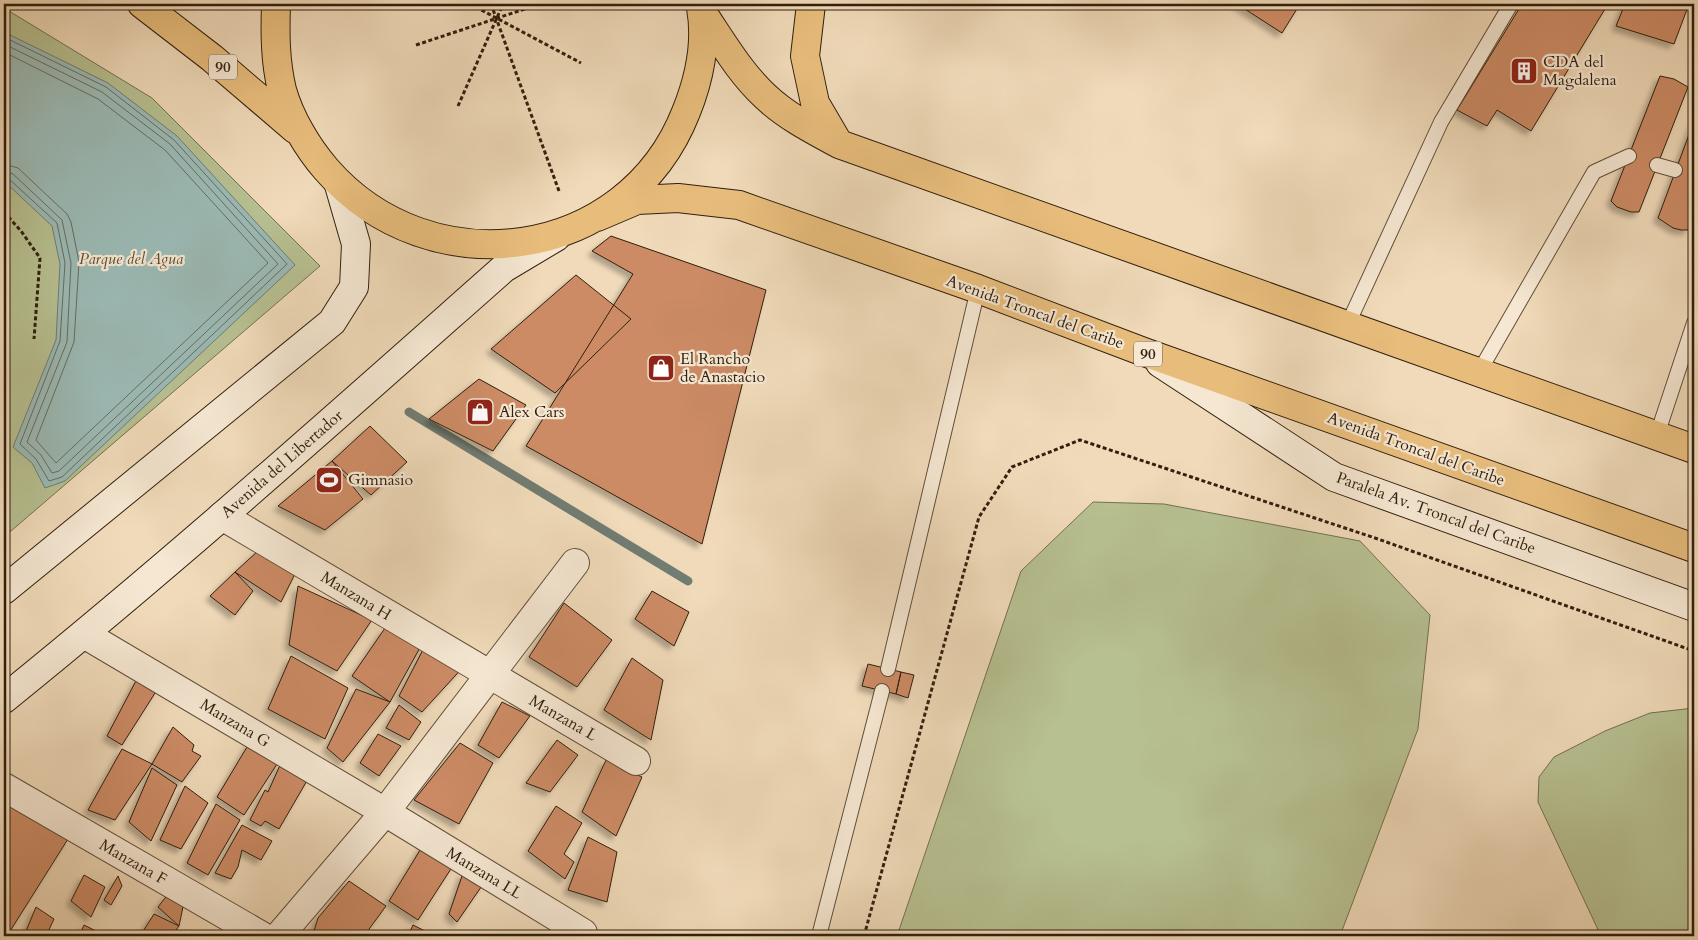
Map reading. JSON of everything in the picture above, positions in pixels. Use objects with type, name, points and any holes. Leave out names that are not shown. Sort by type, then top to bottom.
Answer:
[{"type":"highway","name":"90","points":[[142,4],[212,58],[301,134]]},
{"type":"highway","points":[[276,4],[274,45],[282,91],[301,134],[318,161],[339,185],[370,210],[397,224],[444,241],[483,245],[523,243],[562,233],[597,216],[630,193],[658,164],[679,130],[694,92],[700,63],[701,8]]},
{"type":"highway","points":[[811,4],[805,56],[815,103],[839,144]]},
{"type":"highway","points":[[701,8],[737,62],[764,96],[799,123],[839,144],[1694,449]]},
{"type":"highway","name":"Avenida Troncal del Caribe","points":[[597,216],[637,200],[678,198],[739,205],[978,289],[1144,352],[1694,548]]},
{"type":"street","points":[[4,590],[332,322],[354,287],[356,253],[356,244],[339,185]]},
{"type":"street","name":"Avenida del Libertador","points":[[4,699],[84,634],[222,516],[504,268],[562,233]]},
{"type":"street","name":"Paralela Av. Troncal del Caribe","points":[[1144,352],[1334,477],[1694,607]]},
{"type":"street","name":"Manzana H","points":[[222,516],[490,675]]},
{"type":"street","points":[[280,936],[385,812],[575,563]]},
{"type":"street","name":"Manzana G","points":[[84,634],[385,812]]},
{"type":"street","name":"Manzana L","points":[[490,675],[636,761]]},
{"type":"street","name":"Manzana F","points":[[4,787],[262,936]]},
{"type":"street","name":"Manzana LL","points":[[385,812],[584,934]]},
{"type":"lane","points":[[1348,326],[1441,122],[1511,4]]},
{"type":"lane","points":[[1479,372],[1594,172],[1629,156]]},
{"type":"lane","points":[[1657,165],[1676,170]]},
{"type":"lane","points":[[888,669],[978,289]]},
{"type":"lane","points":[[1656,435],[1694,323]]},
{"type":"lane","points":[[819,936],[882,691]]},
{"type":"path","points":[[470,4],[581,62]]},
{"type":"path","points":[[491,4],[559,191]]},
{"type":"path","points":[[458,106],[503,4]]},
{"type":"path","points":[[416,45],[540,4]]},
{"type":"path","points":[[4,212],[21,231],[40,258],[34,339]]},
{"type":"path","points":[[864,936],[980,517],[1012,467],[1080,440],[1375,538],[1694,651]]},
{"type":"green space","name":"Parque del Agua","points":[[4,8],[152,98],[320,266],[4,537]]},
{"type":"green space","points":[[1093,502],[1164,504],[1360,541],[1430,615],[1418,729],[1340,936],[897,936],[1021,571]]},
{"type":"green space","points":[[1694,708],[1694,936],[1601,936],[1538,802],[1539,777],[1554,757],[1605,731],[1650,713]]},
{"type":"water","name":"Parque del Agua","points":[[4,32],[108,83],[177,136],[295,265],[65,481],[45,488],[32,463],[13,447],[56,340],[60,264],[52,226],[4,181]]},
{"type":"building","points":[[1237,4],[1300,4],[1282,33]]},
{"type":"building","name":"CDA del Magdalena","points":[[1522,4],[1608,4],[1531,131],[1497,110],[1487,126],[1457,110]]},
{"type":"building","points":[[1625,4],[1689,4],[1674,44],[1616,26]]},
{"type":"building","points":[[1660,76],[1674,79],[1688,87],[1639,212],[1631,212],[1617,207],[1611,201]]},
{"type":"building","points":[[1694,121],[1694,213],[1688,230],[1681,230],[1673,228],[1658,218]]},
{"type":"building","name":"El Rancho de Anastacio","points":[[611,236],[766,290],[702,544],[526,446],[633,274],[592,251]]},
{"type":"building","points":[[576,275],[631,319],[555,393],[491,349]]},
{"type":"building","name":"Alex Cars","points":[[479,379],[526,405],[493,451],[429,419]]},
{"type":"building","points":[[370,426],[407,462],[371,495],[332,461]]},
{"type":"building","name":"Gimnasio","points":[[332,461],[363,499],[325,530],[278,506]]},
{"type":"building","points":[[259,550],[295,574],[281,602],[235,572]]},
{"type":"building","points":[[235,572],[253,591],[235,615],[210,596]]},
{"type":"building","points":[[298,586],[372,620],[337,671],[289,645]]},
{"type":"building","points":[[652,591],[689,612],[674,646],[635,619]]},
{"type":"building","points":[[564,603],[612,640],[577,687],[529,657]]},
{"type":"building","points":[[385,628],[422,644],[390,702],[352,676]]},
{"type":"building","points":[[426,644],[466,664],[422,712],[399,696]]},
{"type":"building","points":[[291,656],[348,688],[325,739],[268,709]]},
{"type":"building","points":[[632,658],[663,680],[651,740],[604,710]]},
{"type":"building","points":[[868,664],[901,672],[896,694],[862,686]]},
{"type":"building","points":[[901,672],[914,675],[908,698],[896,694]]},
{"type":"building","points":[[138,677],[157,690],[122,745],[107,736]]},
{"type":"building","points":[[356,689],[390,702],[343,762],[327,748]]},
{"type":"building","points":[[502,702],[530,716],[499,758],[478,745]]},
{"type":"building","points":[[399,705],[421,722],[409,740],[386,728]]},
{"type":"building","points":[[173,727],[194,745],[192,751],[201,756],[182,782],[152,764]]},
{"type":"building","points":[[378,734],[401,746],[379,776],[360,763]]},
{"type":"building","points":[[557,740],[578,755],[550,792],[526,783]]},
{"type":"building","points":[[250,742],[279,761],[244,815],[217,797]]},
{"type":"building","points":[[460,743],[493,763],[459,824],[414,800]]},
{"type":"building","points":[[122,749],[152,764],[115,820],[88,810]]},
{"type":"building","points":[[606,760],[642,777],[616,836],[582,812]]},
{"type":"building","points":[[281,763],[308,779],[279,829],[265,821],[261,826],[250,820],[265,790],[268,792]]},
{"type":"building","points":[[152,768],[177,785],[151,841],[129,822]]},
{"type":"building","points":[[185,786],[208,803],[181,849],[160,840]]},
{"type":"building","points":[[4,800],[68,839],[7,936],[4,936]]},
{"type":"building","points":[[216,804],[240,820],[208,875],[187,863]]},
{"type":"building","points":[[556,806],[582,823],[564,854],[574,862],[565,879],[528,851]]},
{"type":"building","points":[[242,825],[272,841],[261,860],[242,850],[238,867],[231,879],[215,873]]},
{"type":"building","points":[[588,837],[617,852],[607,902],[568,890]]},
{"type":"building","points":[[425,842],[456,861],[418,920],[389,901]]},
{"type":"building","points":[[463,873],[486,880],[457,922],[449,914]]},
{"type":"building","points":[[84,875],[105,887],[91,917],[71,901]]},
{"type":"building","points":[[118,876],[122,886],[111,905],[104,900]]},
{"type":"building","points":[[349,881],[386,906],[364,936],[322,936],[314,931],[318,918]]},
{"type":"building","points":[[169,893],[183,907],[179,926],[158,907]]},
{"type":"building","points":[[36,907],[54,919],[46,936],[24,936]]},
{"type":"building","points":[[154,914],[179,926],[172,936],[140,936]]},
{"type":"building","points":[[84,925],[104,935],[79,936]]},
{"type":"building","points":[[413,925],[435,936],[408,936]]},
{"type":"building","points":[[184,930],[195,936],[181,936]]},
{"type":"waterway","points":[[409,412],[688,581]]},
{"type":"place","name":"CDA del Magdalena","points":[[1524,71]]},
{"type":"place","name":"El Rancho de Anastacio","points":[[661,368]]},
{"type":"place","name":"Alex Cars","points":[[480,412]]},
{"type":"place","name":"Gimnasio","points":[[329,480]]}]
